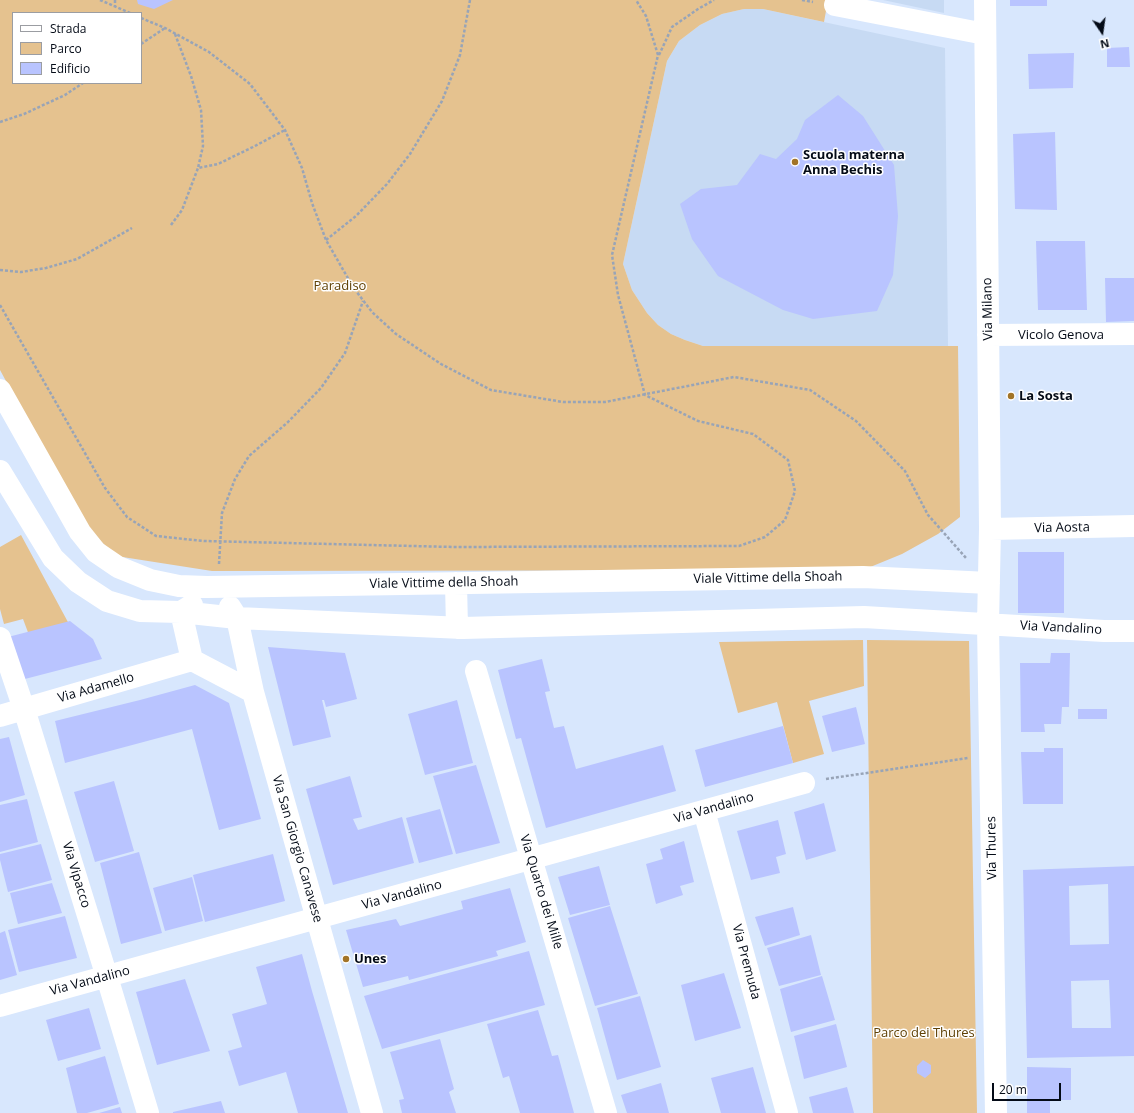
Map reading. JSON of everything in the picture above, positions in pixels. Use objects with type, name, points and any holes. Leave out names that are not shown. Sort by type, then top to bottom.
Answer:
[{"type":"street","name":"Via Milano","points":[[985,0],[990,529],[989,584]]},
{"type":"street","points":[[835,4],[986,34]]},
{"type":"street","name":"Vicolo Genova","points":[[988,335],[1134,334]]},
{"type":"street","name":"Viale Vittime della Shoah","points":[[0,390],[80,532],[96,552],[118,567],[150,580],[179,586],[218,587],[863,577],[989,584]]},
{"type":"street","points":[[0,471],[53,558],[78,582],[107,601],[140,610],[181,612],[237,618],[457,628],[864,617],[988,624]]},
{"type":"street","name":"Via Aosta","points":[[990,529],[1134,526]]},
{"type":"street","points":[[456,583],[457,628]]},
{"type":"street","name":"Via Thures","points":[[989,584],[988,624],[996,1113]]},
{"type":"street","points":[[181,612],[218,587]]},
{"type":"street","name":"Via San Giorgio Canavese","points":[[218,587],[237,618],[254,692],[316,919],[372,1113]]},
{"type":"street","points":[[181,612],[192,660],[254,692]]},
{"type":"street","name":"Via Vandalino","points":[[988,624],[1134,631]]},
{"type":"street","name":"Via Vipacco","points":[[0,638],[24,709],[108,977],[148,1113]]},
{"type":"street","name":"Via Adamello","points":[[0,716],[192,660]]},
{"type":"street","name":"Via Quarto dei Mille","points":[[476,671],[606,1113]]},
{"type":"street","name":"Via Vandalino","points":[[0,1006],[804,783]]},
{"type":"street","name":"Via Premuda","points":[[704,811],[787,1113]]},
{"type":"path","points":[[100,0],[128,12]]},
{"type":"path","points":[[115,0],[115,6]]},
{"type":"path","points":[[326,240],[356,216],[386,184],[410,154],[442,101],[460,55],[470,0]]},
{"type":"path","points":[[636,0],[646,16],[658,55]]},
{"type":"path","points":[[0,305],[105,488],[127,517],[156,536],[221,542],[454,548],[739,546],[765,537],[785,520],[795,491],[788,460],[753,434],[698,421],[645,395],[618,295],[612,255],[658,55],[672,27],[714,0]]},
{"type":"path","points":[[142,18],[165,28],[209,52],[250,84],[285,130],[302,168],[312,203],[326,240],[353,287],[372,312],[396,334],[441,364],[491,390],[563,402],[605,402],[734,377],[810,390],[856,422],[905,471],[928,515],[989,584]]},
{"type":"path","points":[[142,43],[165,28]]},
{"type":"path","points":[[171,225],[182,210],[198,168],[203,146],[201,110],[192,76],[175,34]]},
{"type":"path","points":[[0,122],[24,114],[65,95],[82,84]]},
{"type":"path","points":[[198,168],[218,164],[285,130]]},
{"type":"path","points":[[0,270],[20,272],[40,269],[77,259],[132,228]]},
{"type":"path","points":[[221,542],[222,513],[235,479],[249,456],[288,422],[321,388],[345,353],[364,300]]},
{"type":"path","points":[[804,783],[990,755]]},
{"type":"shaded area","points":[[883,0],[944,0],[944,13]]},
{"type":"shaded area","name":"Scuola materna Anna Bechis","points":[[744,9],[763,9],[945,48],[948,346],[703,346],[671,334],[658,325],[647,313],[632,290],[623,264],[667,61],[679,41],[700,25],[722,14]]},
{"type":"green space","name":"Paradiso","points":[[0,0],[828,0],[824,22],[763,9],[744,9],[722,14],[700,25],[679,41],[667,61],[623,264],[632,290],[647,313],[658,325],[671,334],[703,346],[958,346],[960,517],[938,534],[902,554],[863,570],[212,571],[116,556],[84,525],[0,370]]},
{"type":"green space","points":[[21,535],[69,624],[29,635],[23,619],[4,624],[0,609],[0,547]]},
{"type":"green space","points":[[863,640],[864,686],[809,701],[824,754],[793,763],[777,702],[738,713],[719,642]]},
{"type":"green space","name":"Parco dei Thures","points":[[867,640],[969,641],[977,1113],[873,1113]]},
{"type":"building","points":[[137,0],[173,0],[154,9],[138,4]]},
{"type":"building","points":[[1010,0],[1047,0],[1047,6],[1010,6]]},
{"type":"building","points":[[1129,47],[1130,67],[1107,67],[1107,48]]},
{"type":"building","points":[[1074,53],[1073,88],[1029,89],[1028,54]]},
{"type":"building","points":[[838,95],[863,116],[894,165],[898,216],[893,275],[877,311],[813,319],[783,310],[718,276],[692,239],[680,204],[701,189],[737,185],[760,154],[776,159],[797,139],[805,120]]},
{"type":"building","points":[[1055,132],[1057,210],[1015,209],[1013,134]]},
{"type":"building","points":[[1036,241],[1085,241],[1087,310],[1038,310]]},
{"type":"building","points":[[1105,278],[1134,278],[1134,321],[1106,322]]},
{"type":"building","points":[[1018,552],[1064,552],[1064,613],[1018,613]]},
{"type":"building","points":[[70,621],[93,639],[102,659],[21,680],[8,637]]},
{"type":"building","points":[[268,647],[345,653],[357,699],[326,707],[324,700],[322,700],[331,737],[293,746]]},
{"type":"building","points":[[1051,653],[1070,653],[1069,707],[1062,707],[1061,724],[1044,724],[1045,732],[1021,732],[1020,663],[1050,663]]},
{"type":"building","points":[[542,659],[550,691],[545,692],[554,728],[564,726],[576,769],[663,745],[676,791],[546,828],[521,738],[516,739],[498,670]]},
{"type":"building","points":[[195,685],[229,703],[261,819],[219,830],[192,729],[65,763],[55,721]]},
{"type":"building","points":[[457,700],[473,763],[425,775],[408,714]]},
{"type":"building","points":[[856,707],[865,744],[832,752],[822,716]]},
{"type":"building","points":[[1078,709],[1107,709],[1107,719],[1078,719]]},
{"type":"building","points":[[783,726],[793,763],[705,787],[695,750]]},
{"type":"building","points":[[9,737],[25,795],[0,802],[0,739]]},
{"type":"building","points":[[1044,748],[1063,748],[1063,804],[1023,804],[1021,752],[1044,752]]},
{"type":"building","points":[[476,765],[500,843],[456,854],[433,776]]},
{"type":"building","points":[[350,776],[362,817],[353,819],[358,830],[402,817],[414,863],[333,885],[306,789]]},
{"type":"building","points":[[114,781],[134,851],[95,862],[74,792]]},
{"type":"building","points":[[27,799],[38,842],[0,852],[0,805]]},
{"type":"building","points":[[824,803],[836,851],[806,860],[794,812]]},
{"type":"building","points":[[440,809],[453,854],[419,863],[406,818]]},
{"type":"building","points":[[778,820],[786,854],[776,857],[780,873],[751,880],[737,831]]},
{"type":"building","points":[[684,841],[694,882],[680,886],[683,895],[656,904],[646,864],[663,859],[660,849]]},
{"type":"building","points":[[41,844],[52,880],[8,892],[0,860],[0,854]]},
{"type":"building","points":[[139,852],[162,933],[121,944],[100,863]]},
{"type":"building","points":[[273,854],[285,901],[205,922],[193,875]]},
{"type":"building","points":[[599,866],[610,905],[570,915],[558,877]]},
{"type":"building","points":[[1134,866],[1134,1056],[1027,1058],[1023,870]],"holes":[[[1108,884],[1109,944],[1070,945],[1069,886]],[[1109,980],[1111,1028],[1072,1028],[1071,981]]]},
{"type":"building","points":[[192,877],[203,921],[165,931],[153,888]]},
{"type":"building","points":[[52,883],[62,913],[18,924],[10,893]]},
{"type":"building","points":[[510,888],[526,942],[496,951],[498,956],[409,980],[408,976],[363,987],[346,930],[396,919],[400,926],[463,909],[461,901]]},
{"type":"building","points":[[610,906],[638,994],[595,1006],[568,918]]},
{"type":"building","points":[[793,907],[800,935],[765,946],[755,917]]},
{"type":"building","points":[[65,916],[77,958],[19,972],[8,930]]},
{"type":"building","points":[[5,931],[17,975],[0,980],[0,933]]},
{"type":"building","points":[[811,935],[821,975],[779,986],[767,948]]},
{"type":"building","points":[[529,951],[545,1005],[382,1049],[364,996]]},
{"type":"building","points":[[302,954],[348,1113],[298,1113],[286,1072],[239,1086],[228,1051],[242,1047],[232,1014],[267,1004],[256,967]]},
{"type":"building","points":[[724,973],[741,1028],[695,1041],[681,985]]},
{"type":"building","points":[[822,976],[835,1020],[791,1032],[780,989]]},
{"type":"building","points":[[185,979],[210,1051],[157,1065],[136,992]]},
{"type":"building","points":[[640,996],[661,1067],[617,1080],[597,1008]]},
{"type":"building","points":[[89,1008],[101,1049],[58,1061],[46,1020]]},
{"type":"building","points":[[538,1010],[552,1056],[558,1055],[574,1113],[520,1113],[509,1076],[503,1078],[487,1024]]},
{"type":"building","points":[[836,1024],[847,1067],[804,1079],[794,1036]]},
{"type":"building","points":[[440,1039],[454,1089],[449,1092],[456,1113],[402,1113],[399,1100],[404,1099],[390,1052]]},
{"type":"building","points":[[105,1056],[119,1104],[87,1113],[77,1113],[66,1068]]},
{"type":"building","points":[[923,1060],[931,1065],[931,1073],[925,1078],[917,1073],[917,1066]]},
{"type":"building","points":[[753,1067],[766,1113],[721,1113],[711,1078]]},
{"type":"building","points":[[1027,1067],[1071,1068],[1071,1100],[1050,1100],[1050,1113],[1027,1113]]},
{"type":"building","points":[[661,1083],[669,1113],[627,1113],[621,1095]]},
{"type":"building","points":[[847,1087],[854,1113],[813,1113],[809,1097]]},
{"type":"building","points":[[221,1101],[225,1113],[173,1113],[173,1112]]},
{"type":"building","points":[[120,1107],[122,1113],[99,1113]]},
{"type":"place","name":"Scuola materna Anna Bechis","points":[[795,162]]},
{"type":"place","name":"La Sosta","points":[[1011,396]]},
{"type":"place","name":"Unes","points":[[346,959]]}]
